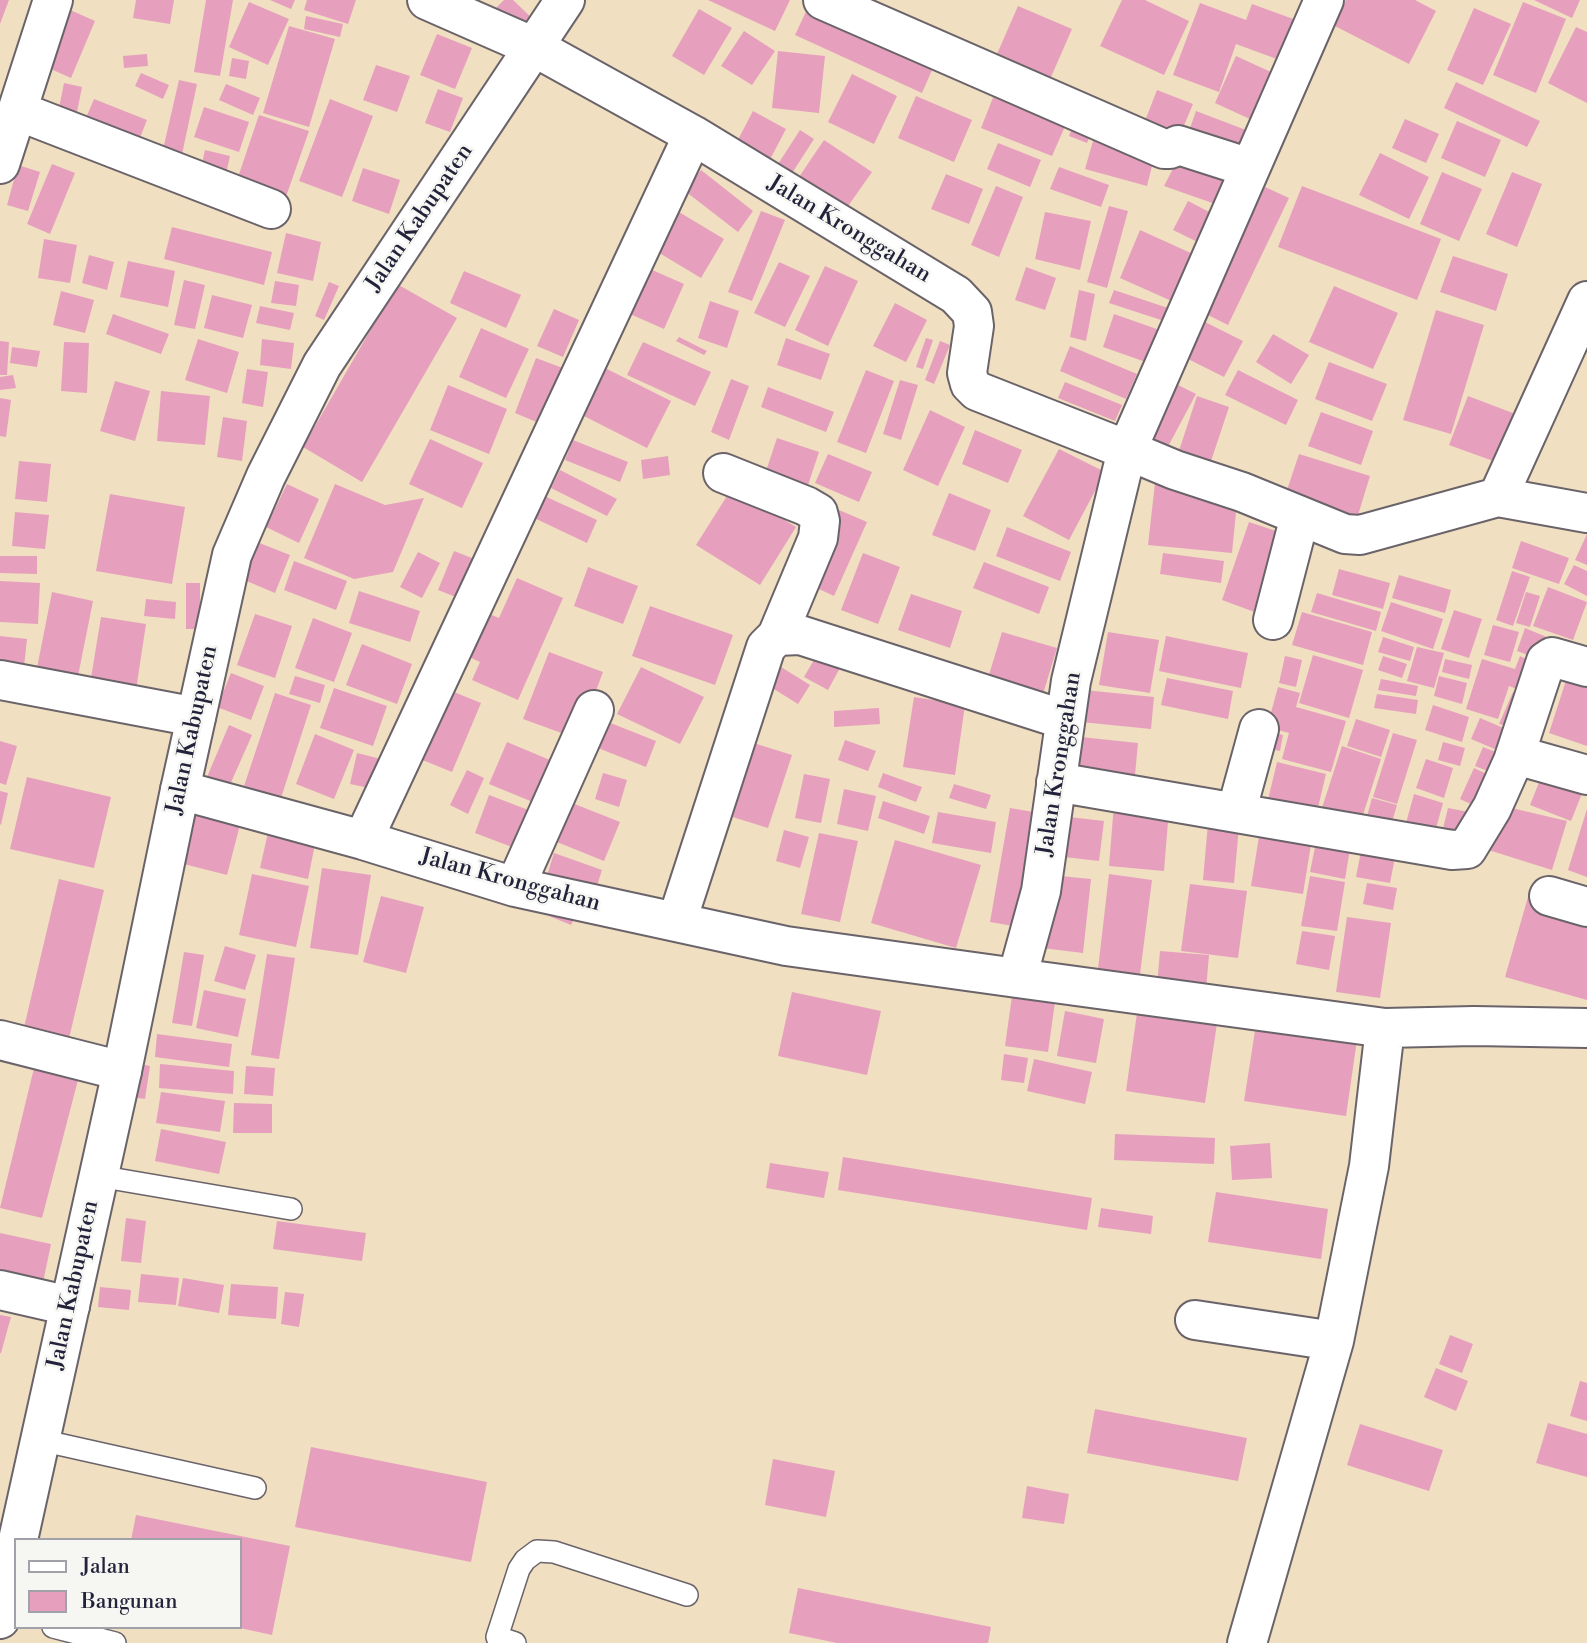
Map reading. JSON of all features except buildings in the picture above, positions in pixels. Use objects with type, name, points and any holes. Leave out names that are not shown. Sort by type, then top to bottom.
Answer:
[{"type":"street","points":[[0,164],[19,111],[15,64],[53,0]]},
{"type":"street","name":"Jalan Kronggahan","points":[[180,790],[363,840],[514,887],[786,946],[1017,978],[1041,891],[1071,681],[1127,450],[977,391],[970,384],[967,373],[974,326],[972,312],[956,295],[693,135],[534,47],[428,0]]},
{"type":"street","name":"Jalan Kabupaten","points":[[14,1516],[40,1440],[232,555],[266,477],[322,365],[565,0]]},
{"type":"street","points":[[823,0],[1164,149],[1178,145],[1250,168]]},
{"type":"street","points":[[1324,0],[1127,450],[1175,470],[1242,492],[1345,534],[1360,535],[1498,497],[1587,513]]},
{"type":"street","points":[[19,111],[271,209]]},
{"type":"street","points":[[363,840],[693,135]]},
{"type":"street","points":[[1498,497],[1587,301]]},
{"type":"street","points":[[677,921],[766,647],[777,636],[818,538],[820,521],[818,513],[806,506],[723,473]]},
{"type":"street","points":[[1273,620],[1300,516]]},
{"type":"street","points":[[777,636],[800,635],[1065,720]]},
{"type":"street","points":[[1056,782],[1452,850],[1467,849],[1492,808],[1516,755],[1546,661],[1552,657],[1587,667]]},
{"type":"street","points":[[0,680],[196,716]]},
{"type":"street","points":[[514,887],[594,710]]},
{"type":"street","points":[[1236,813],[1259,729]]},
{"type":"street","points":[[1516,755],[1587,775]]},
{"type":"street","points":[[1549,896],[1587,907]]},
{"type":"street","points":[[1017,978],[1385,1028],[1587,1028]]},
{"type":"street","points":[[1247,1643],[1334,1341],[1369,1166],[1385,1028]]},
{"type":"street","points":[[0,1040],[122,1071]]},
{"type":"street","points":[[0,1290],[70,1306]]},
{"type":"street","points":[[1195,1320],[1334,1341]]},
{"type":"street","points":[[0,1617],[14,1557]]},
{"type":"lane","points":[[98,1176],[291,1209]]},
{"type":"lane","points":[[40,1440],[254,1488]]},
{"type":"lane","points":[[502,1641],[519,1569],[525,1560],[537,1551],[554,1552],[687,1595]]},
{"type":"lane","points":[[62,1629],[115,1643]]}]
